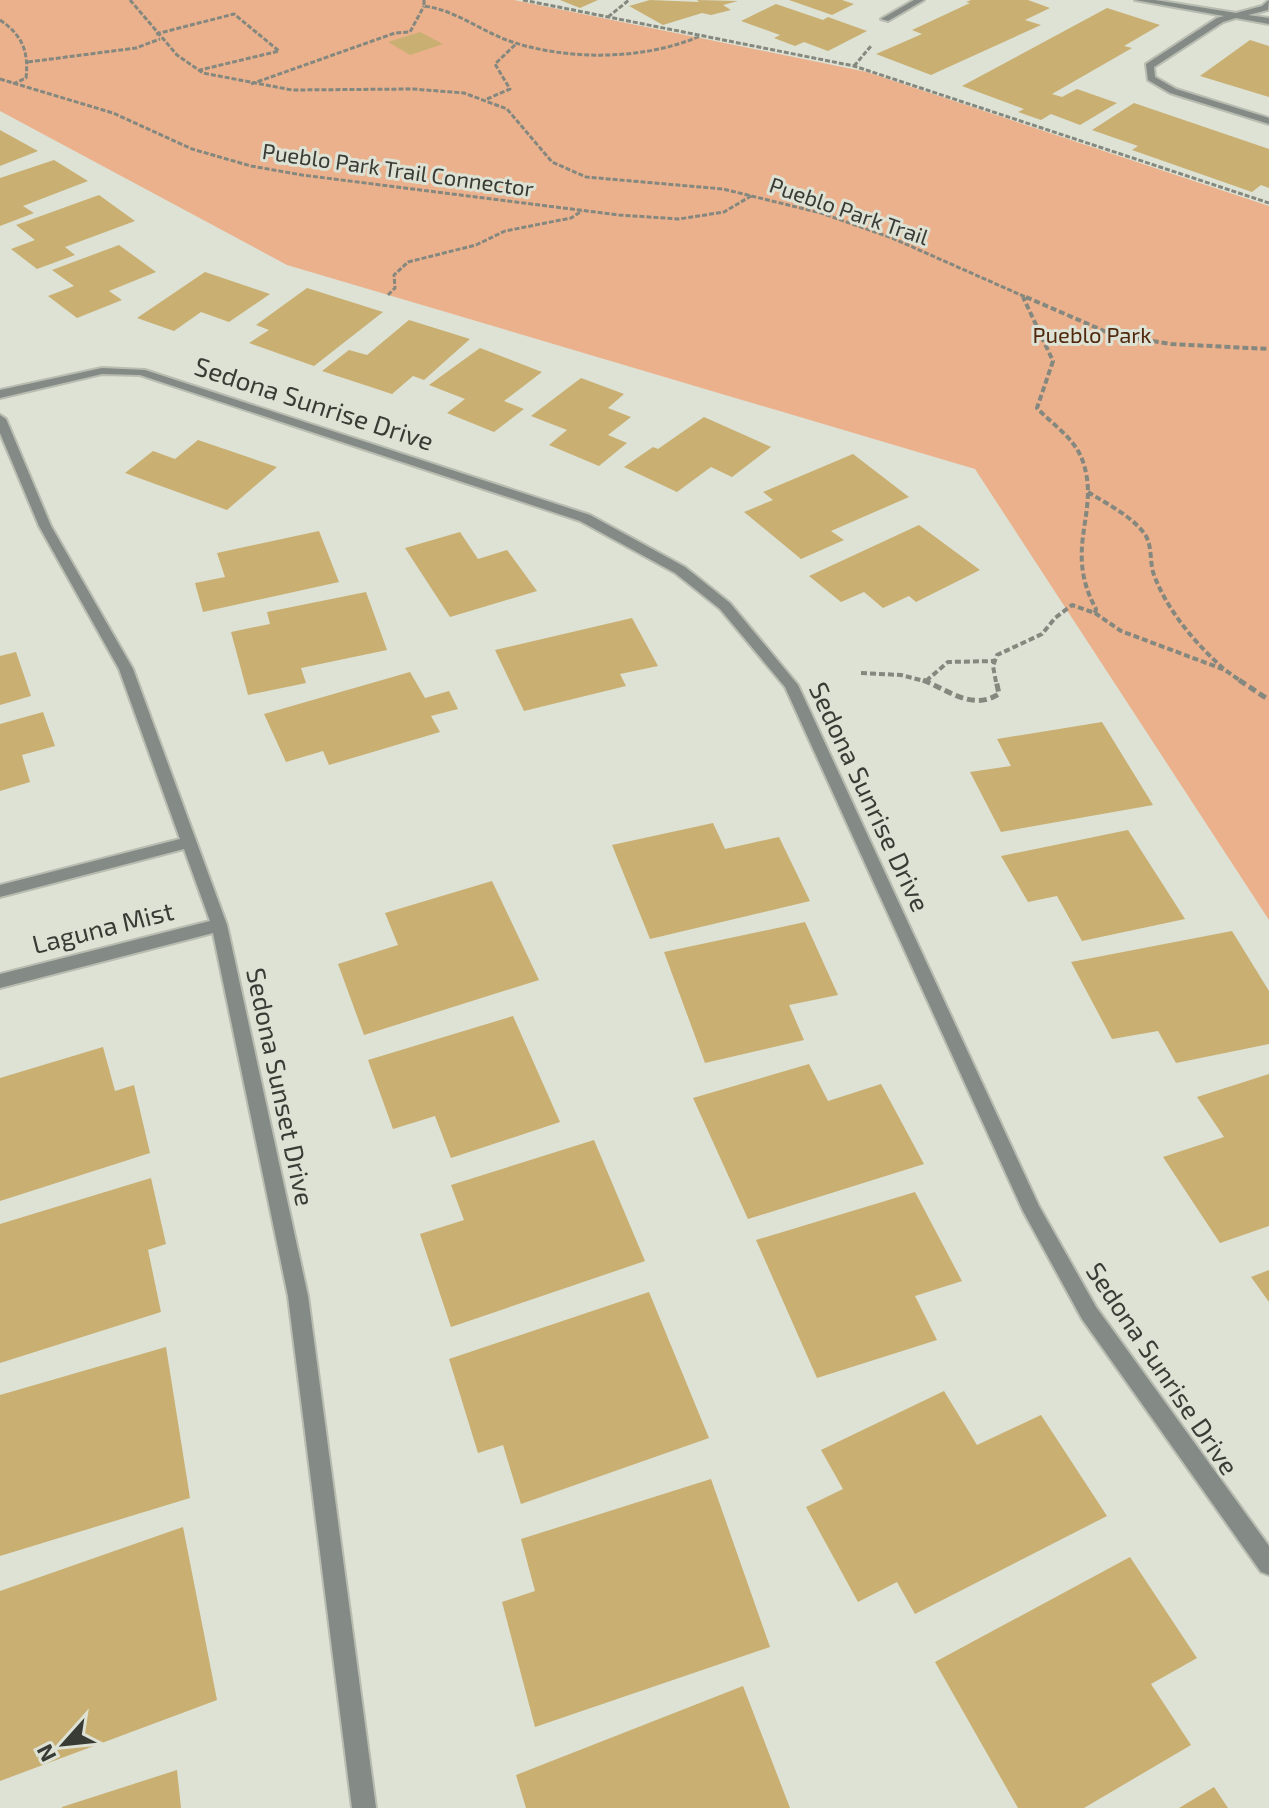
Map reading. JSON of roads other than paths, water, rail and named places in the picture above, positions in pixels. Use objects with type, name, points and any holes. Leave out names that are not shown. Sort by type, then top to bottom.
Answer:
[{"type":"street","points":[[885,19],[920,0]]},
{"type":"street","points":[[1139,0],[1269,21]]},
{"type":"street","points":[[1226,0],[1236,15]]},
{"type":"street","points":[[1269,2],[1265,8],[1220,20],[1149,66],[1151,78],[1173,91],[1269,121]]},
{"type":"street","name":"Sedona Sunrise Drive","points":[[0,394],[102,371],[141,372],[585,518],[680,570],[725,606],[791,685],[1032,1211],[1089,1313],[1269,1564]]},
{"type":"street","name":"Sedona Sunset Drive","points":[[0,419],[45,526],[126,669],[219,925],[298,1296],[364,1808]]},
{"type":"street","points":[[0,891],[189,842]]},
{"type":"street","name":"Laguna Mist","points":[[0,981],[219,925]]},
{"type":"park label","name":"Pueblo Park","points":[[1092,335]]}]
